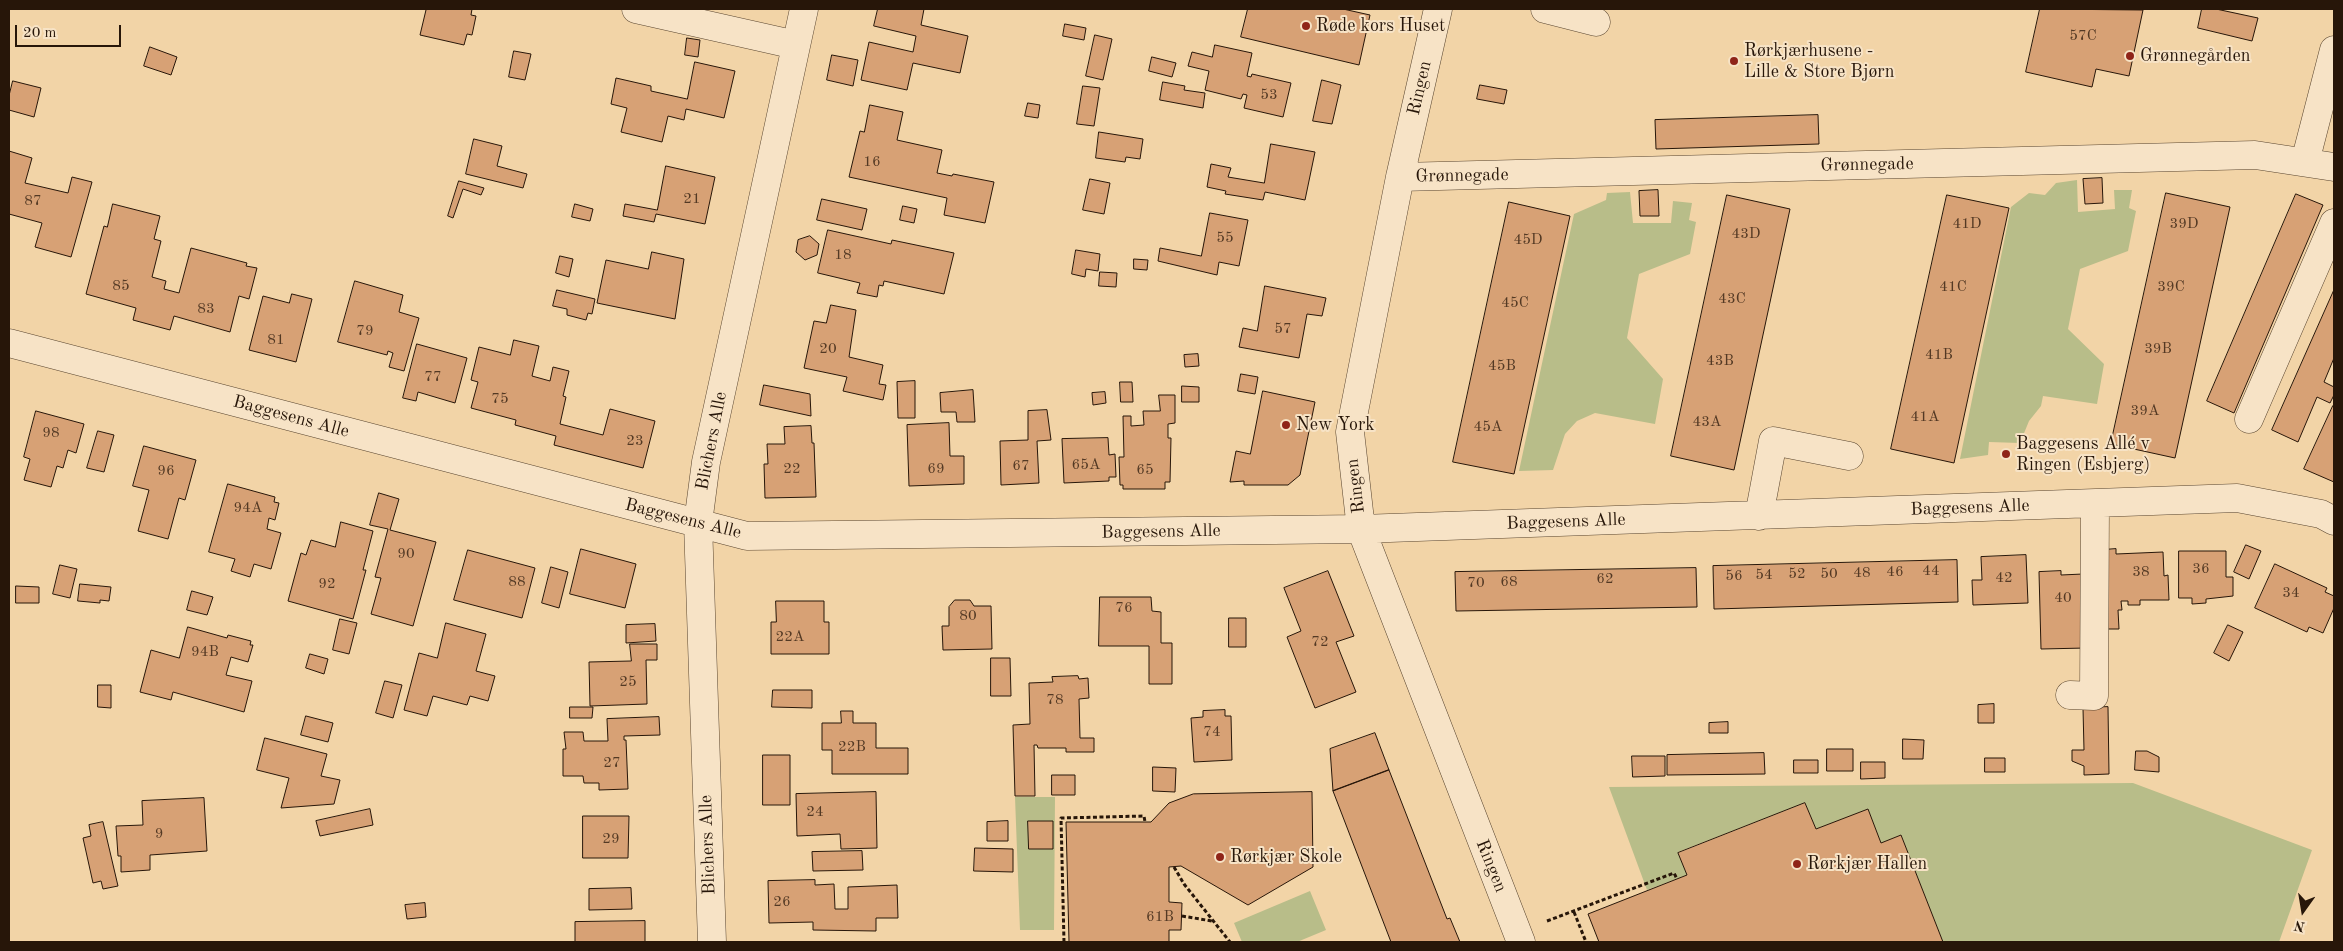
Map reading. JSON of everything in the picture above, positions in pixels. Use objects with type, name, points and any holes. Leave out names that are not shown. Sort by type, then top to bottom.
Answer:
[{"type":"street","points":[[636,9],[796,45]]},
{"type":"street","name":"Blichers Alle","points":[[712,942],[698,523],[706,462],[804,9]]},
{"type":"street","name":"Ringen","points":[[1438,9],[1400,178],[1350,432],[1361,529],[1519,937]]},
{"type":"street","points":[[1545,9],[1596,22]]},
{"type":"street","points":[[2305,162],[2334,50]]},
{"type":"street","name":"Grønnegade","points":[[1400,178],[2255,155],[2334,167]]},
{"type":"street","points":[[2249,419],[2334,223]]},
{"type":"street","name":"Baggesens Alle","points":[[9,342],[747,536],[1361,529],[2237,498],[2321,514],[2334,521]]},
{"type":"street","points":[[1759,516],[1773,441],[1849,456]]},
{"type":"street","points":[[2070,695],[2094,696],[2095,504]]},
{"type":"path","points":[[1064,942],[1061,818],[1144,816],[1145,822]]},
{"type":"path","points":[[1174,867],[1184,884],[1230,942]]},
{"type":"path","points":[[1519,937],[1574,912],[1674,873],[1676,879]]},
{"type":"path","points":[[1574,912],[1586,942]]},
{"type":"path","points":[[1182,916],[1213,921]]},
{"type":"green space","points":[[2077,180],[2078,212],[2115,209],[2114,190],[2132,190],[2129,208],[2136,211],[2128,251],[2080,269],[2068,329],[2104,364],[2097,404],[2043,396],[2041,406],[2029,421],[2020,443],[1989,442],[1988,455],[1960,459],[2011,207],[2029,193],[2045,195],[2056,183]]},
{"type":"green space","points":[[1630,192],[1633,223],[1671,223],[1673,201],[1692,203],[1689,220],[1696,222],[1690,254],[1639,274],[1627,338],[1663,379],[1655,424],[1595,413],[1577,421],[1565,434],[1553,470],[1519,471],[1574,214],[1606,200],[1607,193]]},
{"type":"green space","points":[[2133,783],[2312,850],[2279,942],[1943,942],[1901,835],[1881,843],[1868,809],[1816,829],[1805,803],[1678,852],[1687,875],[1647,890],[1609,787]]},
{"type":"green space","points":[[1015,797],[1055,797],[1054,930],[1020,930]]},
{"type":"green space","points":[[1310,891],[1326,930],[1297,942],[1242,942],[1234,923]]},
{"type":"building","points":[[420,9],[472,9],[471,15],[476,16],[472,35],[467,34],[464,45],[420,35],[426,10]]},
{"type":"building","points":[[878,9],[924,9],[921,25],[968,36],[960,73],[913,63],[907,90],[861,80],[869,42],[913,52],[916,36],[874,26]]},
{"type":"building","name":"Røde kors Huset","points":[[1248,9],[1343,9],[1370,15],[1359,65],[1241,37]]},
{"type":"building","points":[[2040,9],[2143,10],[2129,76],[2096,69],[2092,87],[2026,72]]},
{"type":"building","points":[[2202,9],[2216,9],[2258,18],[2252,41],[2198,28]]},
{"type":"building","points":[[1065,24],[1086,28],[1084,40],[1063,36]]},
{"type":"building","points":[[1095,35],[1112,39],[1103,80],[1086,76]]},
{"type":"building","points":[[687,38],[700,40],[698,57],[685,55]]},
{"type":"building","points":[[1215,45],[1252,53],[1247,76],[1251,77],[1252,74],[1291,83],[1283,117],[1244,108],[1247,95],[1243,94],[1241,99],[1205,90],[1209,71],[1188,66],[1192,52],[1212,57]]},
{"type":"building","points":[[150,47],[177,57],[171,75],[144,66]]},
{"type":"building","points":[[514,51],[531,54],[525,80],[509,77]]},
{"type":"building","points":[[832,55],[858,60],[853,86],[827,80]]},
{"type":"building","points":[[1152,57],[1176,63],[1172,77],[1149,71]]},
{"type":"building","points":[[695,62],[735,71],[724,118],[686,109],[684,120],[668,116],[662,142],[621,132],[627,108],[611,104],[616,78],[651,86],[651,91],[687,99]]},
{"type":"building","points":[[1322,80],[1341,85],[1332,124],[1313,121]]},
{"type":"building","points":[[13,81],[41,88],[34,117],[9,110],[9,96]]},
{"type":"building","points":[[1163,82],[1185,86],[1184,90],[1205,93],[1203,108],[1160,100]]},
{"type":"building","points":[[1480,85],[1507,90],[1504,104],[1477,99]]},
{"type":"building","points":[[1083,86],[1100,88],[1094,126],[1077,124]]},
{"type":"building","points":[[1028,103],[1040,105],[1038,118],[1025,116]]},
{"type":"building","points":[[870,105],[903,112],[897,140],[942,150],[937,173],[952,176],[953,174],[994,182],[985,223],[944,215],[947,198],[849,177],[860,131],[864,132]]},
{"type":"building","points":[[1818,115],[1819,144],[1656,149],[1655,120]]},
{"type":"building","points":[[1099,132],[1143,139],[1140,159],[1126,157],[1125,162],[1096,158]]},
{"type":"building","points":[[474,139],[502,146],[497,166],[527,174],[523,188],[466,174]]},
{"type":"building","points":[[1271,144],[1315,152],[1305,200],[1265,192],[1263,200],[1225,194],[1226,191],[1207,187],[1211,164],[1231,168],[1228,177],[1264,183]]},
{"type":"building","points":[[9,151],[32,158],[25,183],[68,193],[72,177],[92,182],[71,257],[35,247],[42,223],[9,214]]},
{"type":"building","points":[[666,166],[715,177],[705,224],[656,214],[654,222],[623,216],[625,204],[657,210]]},
{"type":"building","points":[[2102,178],[2103,203],[2085,204],[2083,179]]},
{"type":"building","points":[[1090,179],[1110,183],[1104,214],[1083,210]]},
{"type":"building","points":[[459,181],[484,188],[481,195],[463,189],[453,218],[448,216]]},
{"type":"building","points":[[1658,190],[1659,216],[1640,216],[1639,191]]},
{"type":"building","points":[[2166,193],[2230,207],[2175,458],[2111,444]]},
{"type":"building","points":[[2296,194],[2323,205],[2234,413],[2207,401]]},
{"type":"building","points":[[1727,195],[1790,209],[1734,470],[1671,456]]},
{"type":"building","points":[[1947,195],[2009,208],[1954,463],[1891,449]]},
{"type":"building","points":[[822,199],[867,209],[862,230],[817,220]]},
{"type":"building","points":[[1509,202],[1570,216],[1514,474],[1453,462]]},
{"type":"building","points":[[113,204],[160,216],[154,239],[161,241],[152,277],[166,281],[164,289],[179,293],[191,248],[247,263],[246,266],[257,268],[249,299],[239,296],[230,332],[174,316],[170,330],[133,320],[136,308],[86,294],[104,226],[107,227]]},
{"type":"building","points":[[575,204],[593,209],[590,221],[572,217]]},
{"type":"building","points":[[903,206],[917,209],[914,223],[900,220]]},
{"type":"building","points":[[1210,213],[1248,220],[1239,266],[1219,262],[1217,275],[1158,261],[1160,248],[1201,256]]},
{"type":"building","points":[[828,230],[891,244],[892,240],[954,253],[944,294],[884,281],[883,286],[879,285],[877,297],[857,293],[860,283],[818,273]]},
{"type":"building","points":[[810,236],[819,244],[817,255],[805,260],[796,252],[798,240]]},
{"type":"building","points":[[1076,250],[1100,254],[1098,271],[1086,269],[1085,277],[1072,274]]},
{"type":"building","points":[[652,252],[684,259],[675,319],[597,303],[606,260],[648,269]]},
{"type":"building","points":[[560,256],[573,259],[569,277],[556,273]]},
{"type":"building","points":[[1134,259],[1148,260],[1147,270],[1134,269]]},
{"type":"building","points":[[1100,272],[1117,273],[1116,287],[1099,286]]},
{"type":"building","points":[[355,281],[403,295],[399,312],[419,318],[404,371],[389,367],[393,353],[388,351],[387,355],[338,342]]},
{"type":"building","points":[[1265,286],[1326,298],[1322,316],[1307,314],[1299,358],[1239,347],[1243,328],[1257,331]]},
{"type":"building","points":[[557,290],[595,299],[592,314],[588,313],[586,320],[567,315],[567,309],[553,306]]},
{"type":"building","points":[[2334,290],[2334,358],[2324,382],[2334,387],[2334,395],[2330,403],[2317,397],[2298,442],[2272,430]]},
{"type":"building","points":[[292,294],[312,299],[296,362],[249,350],[263,296],[289,303]]},
{"type":"building","points":[[831,305],[856,310],[849,357],[883,365],[879,384],[886,385],[883,400],[843,391],[847,377],[804,368],[814,321],[826,323]]},
{"type":"building","points":[[514,340],[539,346],[532,376],[550,381],[553,367],[569,371],[563,396],[566,397],[560,424],[603,435],[610,409],[655,421],[643,468],[554,445],[556,436],[515,425],[516,420],[471,408],[478,382],[471,380],[479,347],[510,355]]},
{"type":"building","points":[[417,344],[467,358],[455,403],[418,392],[416,401],[403,398]]},
{"type":"building","points":[[1198,354],[1199,366],[1185,367],[1184,355]]},
{"type":"building","points":[[1241,374],[1258,377],[1255,394],[1238,391]]},
{"type":"building","points":[[915,381],[915,418],[898,418],[897,382]]},
{"type":"building","points":[[1120,382],[1132,382],[1133,402],[1121,402]]},
{"type":"building","points":[[764,385],[810,394],[811,416],[760,405]]},
{"type":"building","points":[[1182,386],[1199,387],[1199,402],[1182,402]]},
{"type":"building","points":[[973,390],[975,422],[957,422],[956,412],[941,412],[940,393]]},
{"type":"building","points":[[1263,391],[1315,402],[1300,475],[1288,485],[1244,485],[1244,481],[1230,482],[1236,451],[1250,454]]},
{"type":"building","points":[[1105,392],[1106,403],[1093,405],[1092,393]]},
{"type":"building","points":[[1159,395],[1175,395],[1175,423],[1168,424],[1168,438],[1171,438],[1170,482],[1165,482],[1165,489],[1123,489],[1123,485],[1120,485],[1119,457],[1124,457],[1123,416],[1131,416],[1131,426],[1144,425],[1143,411],[1160,411]]},
{"type":"building","points":[[2334,407],[2334,482],[2304,469]]},
{"type":"building","points":[[1047,410],[1051,440],[1037,441],[1039,483],[1001,485],[1000,441],[1028,440],[1028,411]]},
{"type":"building","points":[[36,411],[84,424],[76,453],[68,450],[63,468],[57,466],[51,487],[24,480],[30,459],[24,457]]},
{"type":"building","points":[[949,423],[950,456],[964,456],[964,484],[909,486],[907,425]]},
{"type":"building","points":[[811,426],[812,443],[814,443],[816,497],[765,498],[764,464],[768,464],[767,444],[785,444],[784,427]]},
{"type":"building","points":[[98,431],[114,435],[104,472],[87,468]]},
{"type":"building","points":[[1108,438],[1109,455],[1115,454],[1116,477],[1109,477],[1109,481],[1064,483],[1062,439]]},
{"type":"building","points":[[144,446],[196,460],[185,500],[179,498],[168,539],[138,531],[149,490],[133,486]]},
{"type":"building","points":[[228,484],[275,497],[274,502],[279,503],[275,520],[269,518],[267,529],[281,533],[271,569],[254,564],[250,577],[231,571],[235,559],[209,552]]},
{"type":"building","points":[[379,493],[399,499],[390,530],[436,542],[413,626],[371,614],[381,578],[375,577],[388,529],[370,525]]},
{"type":"building","points":[[341,522],[373,531],[363,570],[366,570],[353,619],[288,601],[301,553],[306,555],[311,540],[335,547]]},
{"type":"building","points":[[2246,545],[2261,551],[2249,579],[2234,572]]},
{"type":"building","points":[[581,549],[636,564],[625,608],[570,594]]},
{"type":"building","points":[[2116,549],[2116,554],[2163,552],[2164,576],[2168,575],[2169,600],[2140,600],[2140,605],[2128,605],[2128,601],[2121,601],[2122,610],[2118,610],[2119,629],[2105,629],[2103,550]]},
{"type":"building","points":[[468,550],[535,568],[522,618],[454,600]]},
{"type":"building","points":[[2179,551],[2226,551],[2226,577],[2233,577],[2233,596],[2206,599],[2206,603],[2192,604],[2192,598],[2179,598]]},
{"type":"building","points":[[2026,555],[2028,603],[1973,605],[1972,580],[1982,580],[1981,557]]},
{"type":"building","points":[[1957,560],[1958,602],[1714,609],[1713,566]]},
{"type":"building","points":[[2275,564],[2327,588],[2325,592],[2334,596],[2334,608],[2323,633],[2309,627],[2307,632],[2255,608]]},
{"type":"building","points":[[60,565],[77,569],[70,598],[53,594]]},
{"type":"building","points":[[551,567],[568,572],[559,608],[542,603]]},
{"type":"building","points":[[1696,568],[1697,607],[1456,611],[1455,572]]},
{"type":"building","points":[[1328,571],[1354,636],[1336,642],[1356,692],[1315,708],[1287,637],[1301,631],[1284,588]]},
{"type":"building","points":[[2061,571],[2061,575],[2083,574],[2086,648],[2041,649],[2039,572]]},
{"type":"building","points":[[80,584],[111,587],[109,601],[100,600],[100,603],[78,601]]},
{"type":"building","points":[[16,586],[39,587],[39,603],[16,603]]},
{"type":"building","points":[[192,591],[213,597],[207,615],[187,610]]},
{"type":"building","points":[[1100,597],[1151,597],[1152,611],[1161,612],[1161,643],[1172,643],[1172,684],[1149,684],[1149,646],[1099,646]]},
{"type":"building","points":[[955,600],[970,600],[974,606],[991,606],[992,649],[943,650],[942,626],[949,626],[949,607]]},
{"type":"building","points":[[776,601],[824,601],[824,622],[829,622],[829,654],[771,654],[771,622],[776,622]]},
{"type":"building","points":[[1229,618],[1246,618],[1246,647],[1229,647]]},
{"type":"building","points":[[340,619],[357,623],[349,654],[333,650]]},
{"type":"building","points":[[446,623],[486,634],[476,671],[495,676],[488,701],[470,696],[467,705],[433,696],[427,716],[404,710],[419,653],[437,658]]},
{"type":"building","points":[[655,624],[656,641],[626,643],[626,625]]},
{"type":"building","points":[[2228,625],[2243,632],[2229,661],[2214,653]]},
{"type":"building","points":[[188,627],[227,638],[228,635],[251,641],[250,645],[253,645],[248,662],[231,657],[226,675],[252,681],[244,712],[173,692],[171,700],[140,692],[151,650],[179,658]]},
{"type":"building","points":[[630,644],[657,644],[657,660],[646,660],[647,704],[590,706],[589,662],[631,661]]},
{"type":"building","points":[[310,654],[328,659],[324,674],[306,668]]},
{"type":"building","points":[[991,658],[1010,658],[1011,696],[991,696]]},
{"type":"building","points":[[1078,676],[1079,679],[1088,678],[1089,698],[1079,699],[1080,738],[1094,738],[1094,752],[1066,752],[1066,748],[1038,748],[1037,745],[1034,745],[1035,796],[1015,796],[1013,725],[1030,724],[1029,683],[1053,682],[1052,677]]},
{"type":"building","points":[[385,681],[402,685],[393,718],[376,713]]},
{"type":"building","points":[[98,685],[111,685],[111,708],[98,707]]},
{"type":"building","points":[[773,690],[812,690],[812,708],[772,707]]},
{"type":"building","points":[[1994,704],[1994,723],[1978,723],[1978,705]]},
{"type":"building","points":[[570,707],[593,707],[592,718],[570,718]]},
{"type":"building","points":[[2108,707],[2109,774],[2084,775],[2084,766],[2072,761],[2072,750],[2084,750],[2083,708]]},
{"type":"building","points":[[1225,710],[1225,716],[1231,716],[1232,760],[1194,762],[1191,718],[1203,717],[1203,711]]},
{"type":"building","points":[[841,711],[853,711],[853,723],[876,723],[876,748],[908,748],[908,774],[832,774],[832,750],[822,750],[822,723],[841,723]]},
{"type":"building","points":[[306,716],[333,723],[328,742],[301,735]]},
{"type":"building","points":[[659,717],[660,735],[624,736],[624,740],[626,740],[628,789],[599,790],[599,783],[584,783],[583,776],[563,776],[563,749],[566,749],[564,732],[583,732],[584,741],[608,741],[607,719]]},
{"type":"building","points":[[1728,722],[1728,733],[1709,733],[1709,723]]},
{"type":"building","points":[[1375,733],[1389,770],[1333,791],[1330,749]]},
{"type":"building","points":[[265,738],[327,754],[321,776],[340,780],[334,804],[281,808],[289,778],[257,770]]},
{"type":"building","points":[[1903,739],[1924,740],[1923,759],[1903,759]]},
{"type":"building","points":[[1827,749],[1853,749],[1853,771],[1827,771]]},
{"type":"building","points":[[2136,751],[2147,751],[2159,757],[2159,772],[2135,770]]},
{"type":"building","points":[[1764,753],[1765,774],[1667,775],[1667,755]]},
{"type":"building","points":[[763,755],[790,755],[790,805],[763,805]]},
{"type":"building","points":[[1632,756],[1665,756],[1665,776],[1633,777]]},
{"type":"building","points":[[1985,758],[2005,758],[2005,772],[1985,772]]},
{"type":"building","points":[[1794,760],[1818,760],[1818,773],[1794,773]]},
{"type":"building","points":[[1861,762],[1885,762],[1885,778],[1861,779]]},
{"type":"building","points":[[1153,767],[1176,768],[1175,792],[1153,791]]},
{"type":"building","points":[[1389,770],[1447,919],[1450,918],[1460,942],[1391,942],[1333,791]]},
{"type":"building","points":[[1052,775],[1075,775],[1075,795],[1052,795]]},
{"type":"building","points":[[876,792],[877,848],[841,849],[840,834],[797,836],[796,794]]},
{"type":"building","points":[[1312,792],[1313,867],[1248,905],[1181,866],[1169,867],[1169,902],[1182,903],[1181,930],[1169,930],[1169,942],[1069,942],[1066,822],[1151,822],[1169,803],[1193,794]]},
{"type":"building","points":[[204,798],[207,851],[150,855],[150,870],[121,872],[121,856],[118,856],[116,826],[143,825],[142,801]]},
{"type":"building","name":"Rørkjær Hallen","points":[[1805,803],[1816,829],[1868,809],[1881,843],[1901,835],[1943,942],[1599,942],[1588,914],[1687,875],[1678,853]]},
{"type":"building","points":[[370,809],[373,825],[320,836],[316,821]]},
{"type":"building","points":[[583,816],[629,816],[628,858],[583,858]]},
{"type":"building","points":[[1008,821],[1008,841],[987,841],[987,822]]},
{"type":"building","points":[[1028,821],[1053,821],[1053,849],[1029,849]]},
{"type":"building","points":[[103,822],[118,886],[103,889],[101,881],[93,883],[83,838],[91,836],[89,825]]},
{"type":"building","points":[[975,848],[1013,849],[1013,872],[974,871]]},
{"type":"building","points":[[862,851],[863,870],[813,871],[812,852]]},
{"type":"building","points":[[815,880],[815,885],[834,884],[835,909],[848,909],[848,887],[897,885],[898,918],[876,918],[876,931],[813,930],[813,922],[769,923],[768,881]]},
{"type":"building","points":[[631,888],[632,909],[589,910],[589,889]]},
{"type":"building","points":[[425,903],[426,917],[407,919],[405,905]]},
{"type":"building","points":[[645,921],[645,942],[575,942],[575,922]]},
{"type":"place","name":"Røde kors Huset","points":[[1306,26]]},
{"type":"place","name":"Grønnegården","points":[[2130,56]]},
{"type":"place","name":"Rørkjærhusene - Lille & Store Bjørn","points":[[1734,61]]},
{"type":"place","name":"New York","points":[[1286,425]]},
{"type":"place","name":"Baggesens Allé v Ringen (Esbjerg)","points":[[2006,454]]},
{"type":"place","name":"Rørkjær Skole","points":[[1220,857]]},
{"type":"place","name":"Rørkjær Hallen","points":[[1797,864]]}]
